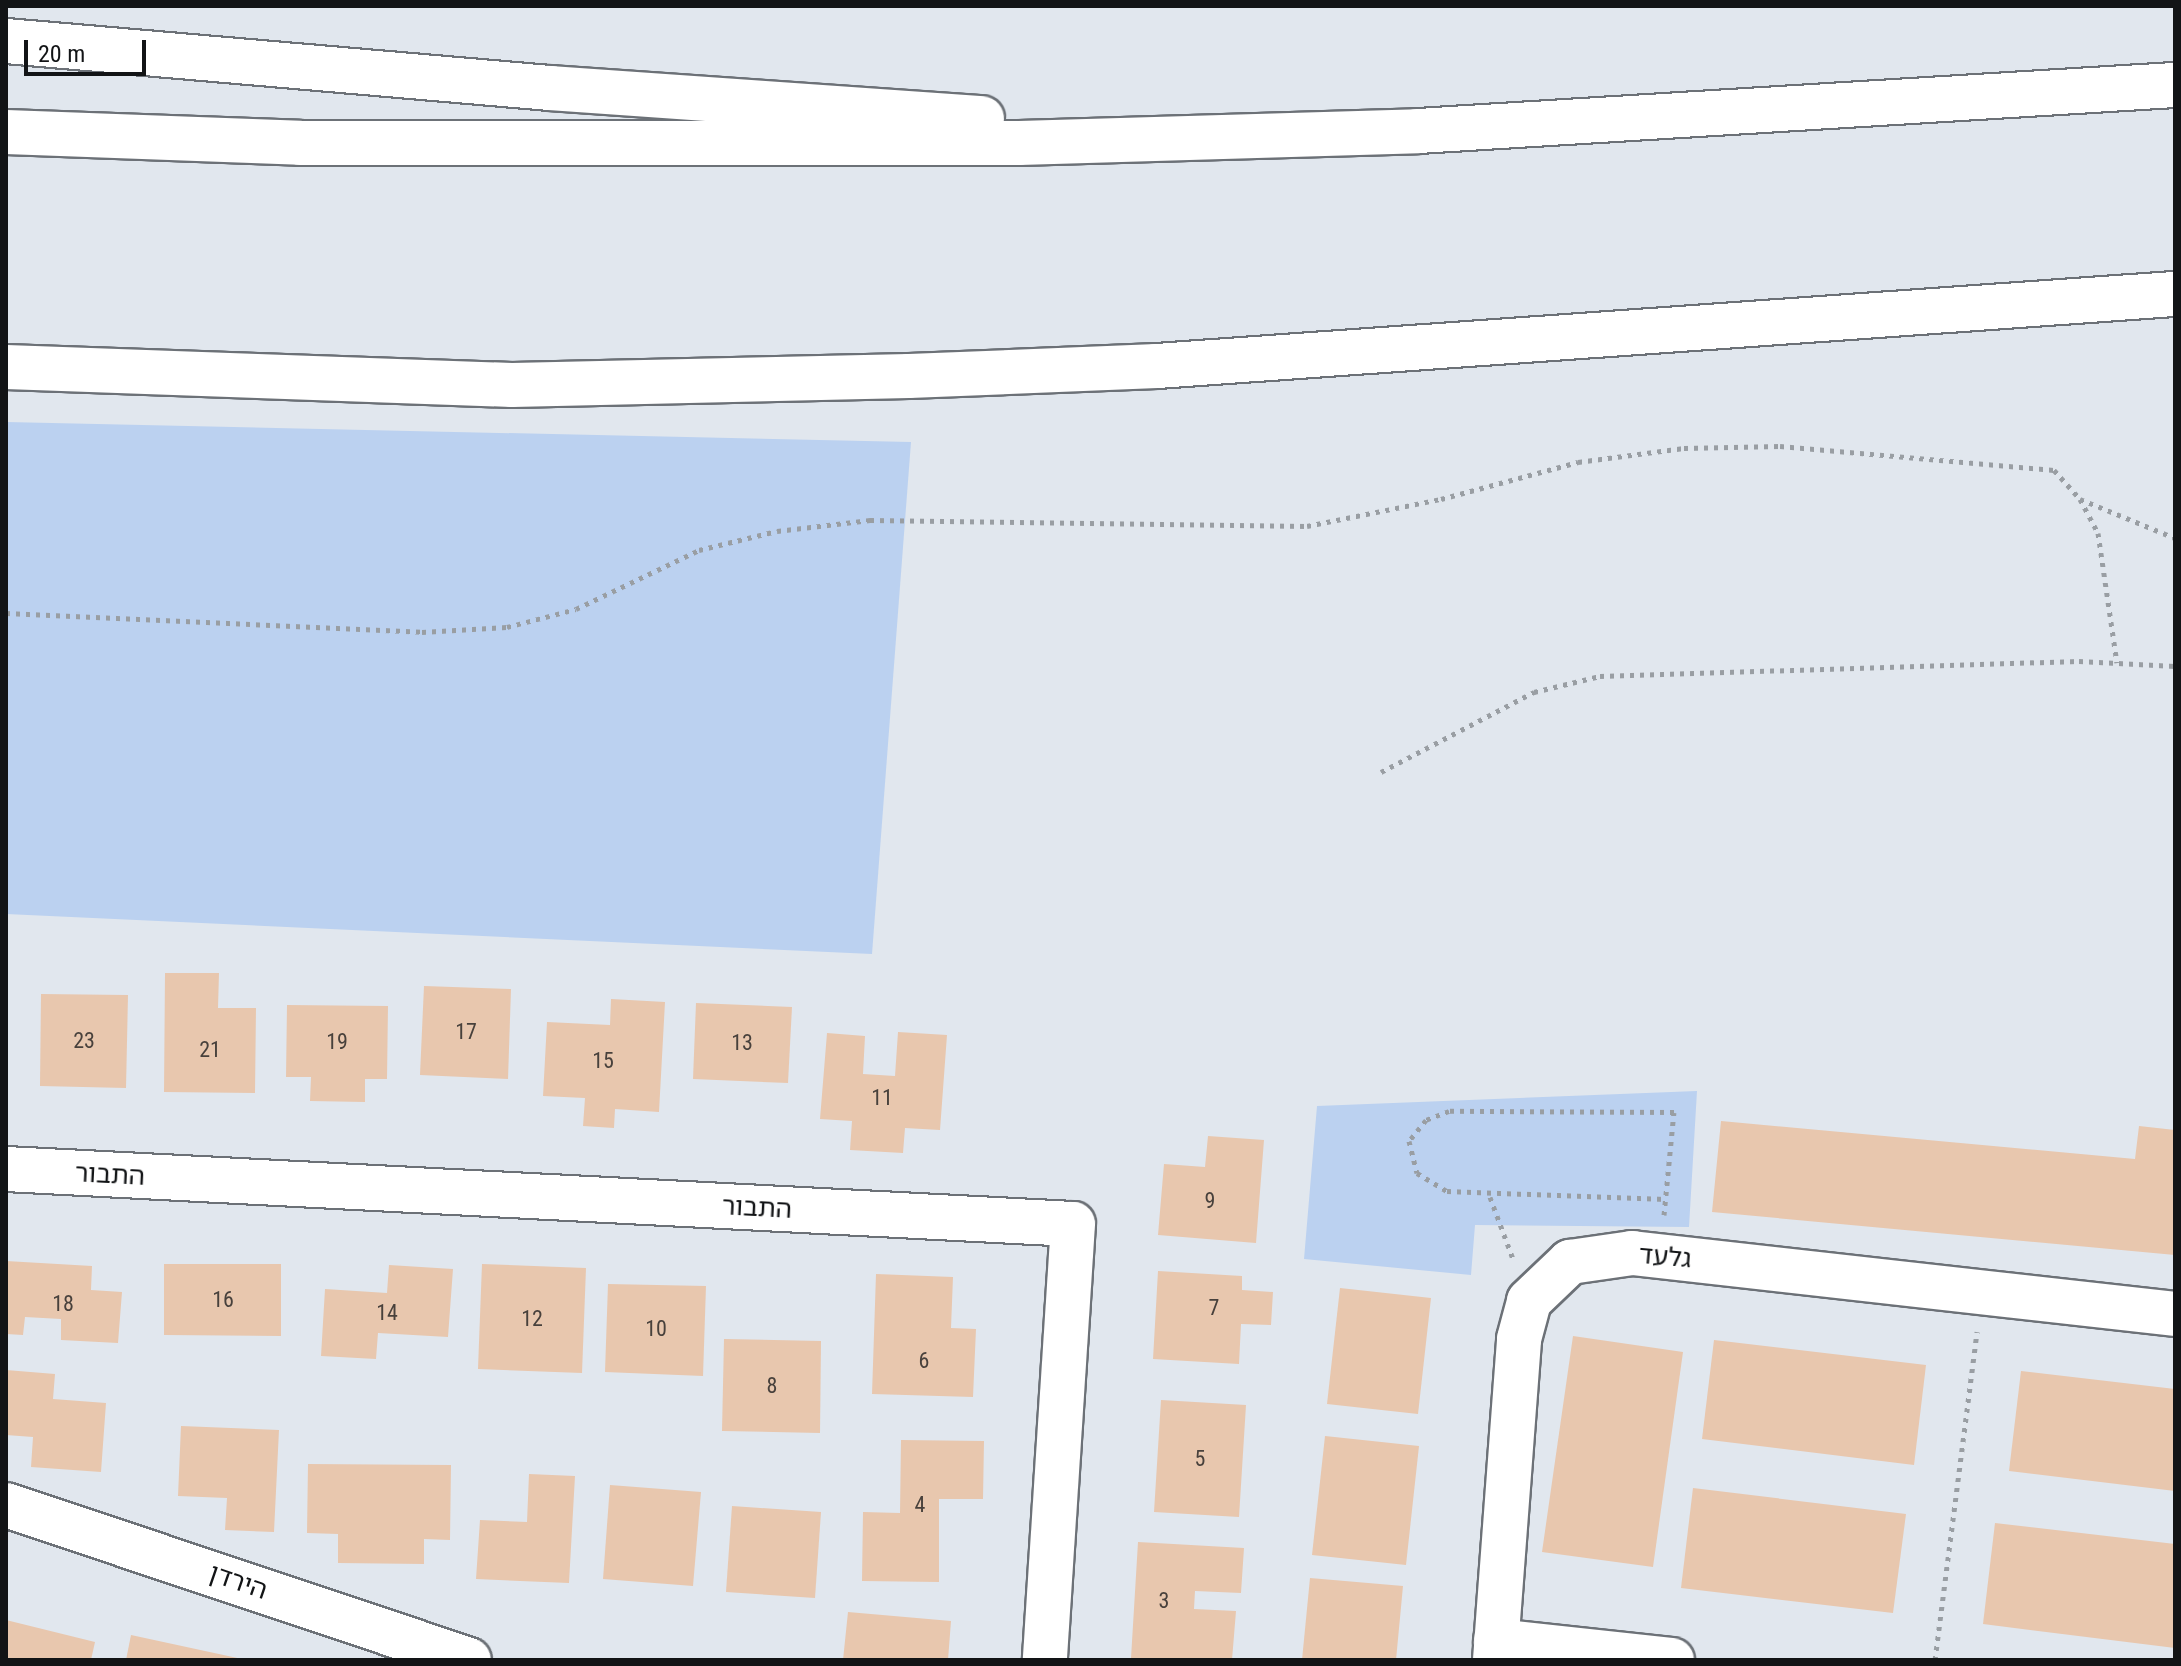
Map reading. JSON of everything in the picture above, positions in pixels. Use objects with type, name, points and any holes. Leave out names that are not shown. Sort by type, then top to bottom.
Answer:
[{"type":"main road","points":[[6,41],[782,106],[1264,134]]},
{"type":"main road","points":[[6,132],[300,143],[845,146],[1434,130],[2175,85]]},
{"type":"main road","points":[[6,377],[654,383],[1157,366],[2175,294]]},
{"type":"main road","points":[[6,367],[311,381]]},
{"type":"main road","name":"התבור","points":[[6,1169],[1073,1224],[1045,1660]]},
{"type":"main road","name":"גלעד","points":[[1529,1301],[1570,1262],[1632,1253],[2175,1314]]},
{"type":"main road","points":[[1529,1301],[1519,1339],[1495,1650],[1672,1660]]},
{"type":"main road","name":"הירדן","points":[[6,1505],[469,1660]]},
{"type":"path","points":[[6,613],[422,632],[507,627],[576,609],[699,550],[777,531],[870,520],[1307,526],[1441,499],[1578,462],[1684,448],[1780,446],[2054,470],[2080,499],[2098,533],[2117,663]]},
{"type":"path","points":[[2080,499],[2175,538]]},
{"type":"path","points":[[1381,772],[1534,692],[1600,676],[2117,663],[2175,666]]},
{"type":"path","points":[[1660,1256],[1666,1199],[1674,1112],[1449,1111],[1426,1120],[1409,1141],[1417,1173],[1447,1191],[1490,1197],[1666,1199]]},
{"type":"path","points":[[1490,1197],[1529,1301]]},
{"type":"path","points":[[1935,1660],[1983,1292]]},
{"type":"shaded area","points":[[6,422],[911,442],[872,954],[6,914]]},
{"type":"shaded area","points":[[1697,1091],[1689,1227],[1475,1225],[1471,1275],[1304,1259],[1317,1106]]},
{"type":"building","points":[[165,973],[219,973],[218,1008],[256,1008],[255,1093],[164,1092]]},
{"type":"building","points":[[424,986],[511,989],[508,1079],[420,1075]]},
{"type":"building","points":[[41,994],[128,995],[126,1088],[40,1086]]},
{"type":"building","points":[[611,999],[665,1002],[659,1112],[615,1109],[614,1128],[583,1126],[585,1098],[543,1096],[547,1022],[610,1025]]},
{"type":"building","points":[[696,1003],[792,1007],[788,1083],[693,1079]]},
{"type":"building","points":[[287,1005],[388,1006],[387,1079],[365,1079],[365,1102],[310,1101],[311,1077],[286,1077]]},
{"type":"building","points":[[898,1032],[947,1035],[940,1130],[905,1128],[903,1153],[850,1150],[852,1121],[820,1119],[827,1033],[865,1036],[863,1074],[895,1076]]},
{"type":"building","points":[[1721,1121],[2135,1159],[2139,1126],[2175,1130],[2175,1255],[1712,1212]]},
{"type":"building","points":[[1208,1136],[1264,1140],[1256,1243],[1158,1235],[1164,1164],[1205,1167]]},
{"type":"building","points":[[6,1261],[92,1266],[91,1290],[122,1292],[118,1343],[61,1340],[61,1319],[25,1317],[23,1335],[6,1334]]},
{"type":"building","points":[[164,1264],[281,1264],[281,1336],[164,1335]]},
{"type":"building","points":[[482,1264],[586,1268],[582,1373],[478,1369]]},
{"type":"building","points":[[389,1265],[453,1269],[448,1337],[378,1333],[376,1359],[321,1356],[325,1289],[387,1293]]},
{"type":"building","points":[[1158,1271],[1242,1276],[1242,1290],[1273,1292],[1271,1325],[1241,1324],[1239,1364],[1153,1359]]},
{"type":"building","points":[[876,1274],[953,1277],[951,1328],[976,1329],[973,1397],[872,1394]]},
{"type":"building","points":[[608,1284],[706,1286],[703,1376],[605,1372]]},
{"type":"building","points":[[1340,1288],[1431,1298],[1418,1414],[1327,1404]]},
{"type":"building","points":[[1573,1336],[1683,1352],[1653,1567],[1542,1552]]},
{"type":"building","points":[[724,1339],[821,1341],[820,1433],[722,1431]]},
{"type":"building","points":[[1714,1340],[1926,1365],[1914,1465],[1702,1439]]},
{"type":"building","points":[[6,1370],[55,1374],[53,1399],[106,1403],[101,1472],[31,1467],[33,1437],[6,1435]]},
{"type":"building","points":[[2021,1371],[2175,1389],[2175,1491],[2009,1471]]},
{"type":"building","points":[[1161,1400],[1246,1405],[1239,1517],[1154,1512]]},
{"type":"building","points":[[181,1426],[279,1430],[274,1532],[225,1530],[227,1498],[178,1496]]},
{"type":"building","points":[[1325,1436],[1419,1446],[1406,1565],[1312,1555]]},
{"type":"building","points":[[901,1440],[984,1441],[983,1499],[939,1499],[939,1582],[862,1581],[863,1512],[900,1513]]},
{"type":"building","points":[[308,1464],[451,1465],[450,1540],[424,1539],[424,1564],[338,1563],[338,1534],[307,1533]]},
{"type":"building","points":[[529,1474],[575,1476],[569,1583],[476,1579],[480,1520],[527,1522]]},
{"type":"building","points":[[610,1485],[701,1492],[693,1586],[603,1579]]},
{"type":"building","points":[[1693,1488],[1906,1514],[1893,1613],[1681,1588]]},
{"type":"building","points":[[732,1506],[821,1512],[815,1598],[726,1592]]},
{"type":"building","points":[[1995,1523],[2175,1544],[2175,1648],[1983,1624]]},
{"type":"building","points":[[1138,1542],[1244,1548],[1241,1593],[1195,1591],[1194,1609],[1236,1611],[1232,1660],[1131,1658]]},
{"type":"building","points":[[1310,1578],[1403,1586],[1396,1660],[1302,1660]]},
{"type":"building","points":[[848,1612],[951,1621],[948,1660],[843,1660]]},
{"type":"building","points":[[6,1620],[95,1642],[91,1660],[6,1660]]},
{"type":"building","points":[[131,1635],[242,1659],[242,1660],[126,1660]]}]
